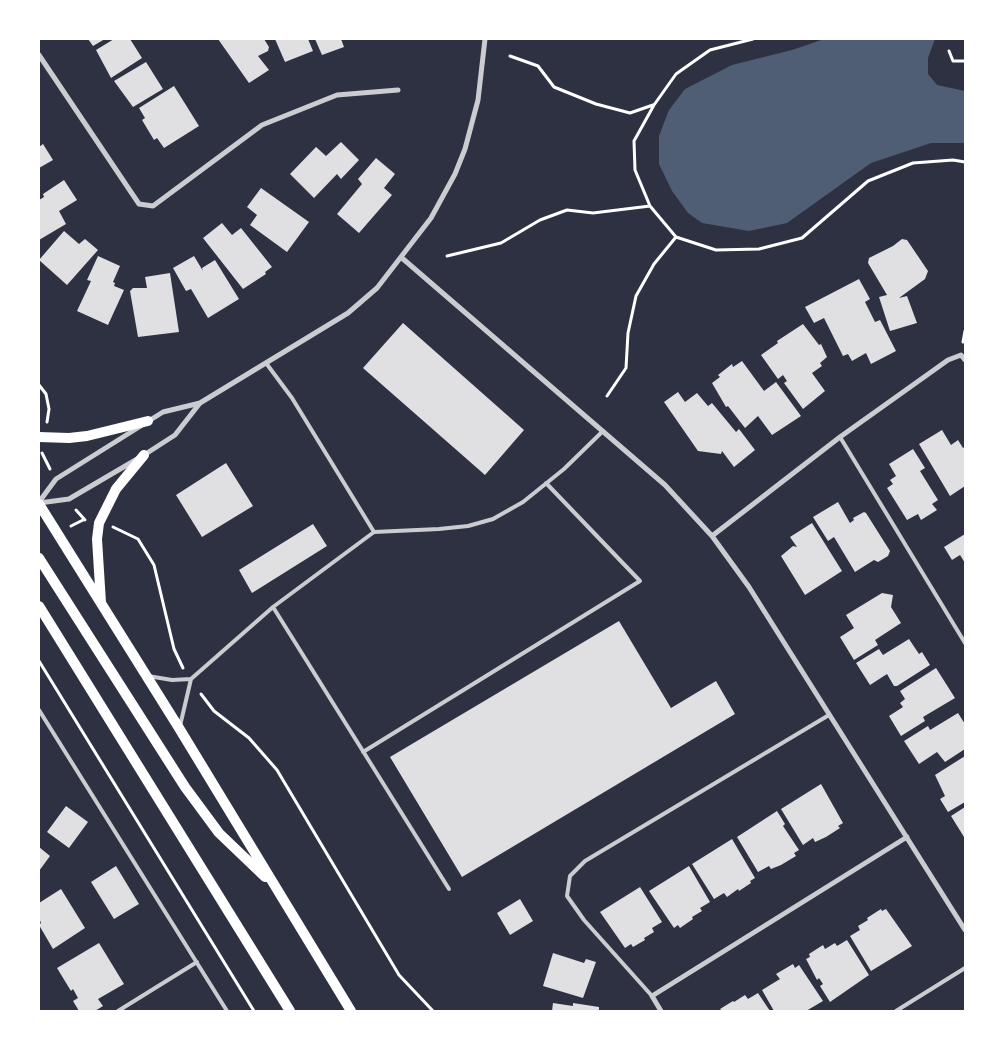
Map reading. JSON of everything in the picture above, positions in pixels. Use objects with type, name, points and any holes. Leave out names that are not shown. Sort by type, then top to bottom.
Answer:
[{"type":"main road","points":[[39,436],[69,438],[87,436],[148,421]]},
{"type":"main road","points":[[101,604],[97,539],[99,523],[116,489],[144,455]]},
{"type":"main road","points":[[39,503],[179,728],[351,1011]]},
{"type":"main road","points":[[39,558],[185,788],[219,833],[274,886]]},
{"type":"main road","points":[[39,606],[290,1011]]},
{"type":"street","points":[[39,503],[56,479],[163,412],[200,403],[348,313],[377,288],[402,258],[441,202],[465,149],[478,100],[485,39]]},
{"type":"street","points":[[39,55],[139,204],[153,206],[262,125],[337,95],[398,90]]},
{"type":"street","points":[[402,258],[665,485],[712,536],[748,587],[965,930]]},
{"type":"street","points":[[712,536],[840,437],[948,360],[961,355],[965,360]]},
{"type":"street","points":[[39,503],[69,499],[144,455],[175,435],[200,403]]},
{"type":"street","points":[[661,1011],[652,996],[907,837]]},
{"type":"lane","points":[[266,363],[292,398],[374,532]]},
{"type":"lane","points":[[179,728],[190,679],[274,607],[374,532],[468,526],[493,519],[523,502],[603,431]]},
{"type":"lane","points":[[840,437],[965,643]]},
{"type":"lane","points":[[363,752],[640,581],[546,483]]},
{"type":"lane","points":[[274,607],[449,889]]},
{"type":"lane","points":[[147,676],[172,680],[190,679]]},
{"type":"lane","points":[[39,710],[227,1011]]},
{"type":"lane","points":[[652,996],[584,920],[568,896],[570,876],[585,861],[829,715]]},
{"type":"lane","points":[[118,1011],[197,962]]},
{"type":"lane","points":[[896,1011],[965,968]]},
{"type":"path","points":[[753,39],[710,50],[676,74],[654,105],[634,141],[635,170],[650,206],[676,238],[716,250],[759,249],[802,238],[868,181],[913,164],[952,160],[965,162]]},
{"type":"path","points":[[949,51],[953,61],[965,61]]},
{"type":"path","points":[[510,56],[538,66],[554,87],[596,104],[630,113],[654,105]]},
{"type":"path","points":[[448,256],[501,243],[540,220],[566,210],[593,213],[650,206]]},
{"type":"path","points":[[607,396],[626,368],[628,333],[636,296],[654,264],[676,238]]},
{"type":"path","points":[[39,385],[46,394],[49,409],[46,428]]},
{"type":"path","points":[[41,455],[48,466]]},
{"type":"path","points":[[72,526],[83,520],[75,508]]},
{"type":"path","points":[[109,525],[138,539],[145,548],[154,566],[174,649],[182,666]]},
{"type":"path","points":[[39,661],[254,1011]]},
{"type":"path","points":[[200,693],[214,711],[250,738],[278,770],[399,975],[433,1011]]},
{"type":"water","points":[[824,39],[935,39],[928,58],[928,74],[937,85],[965,91],[965,143],[931,143],[871,163],[787,223],[749,231],[702,223],[688,213],[672,191],[659,164],[659,136],[669,110],[685,89],[732,65],[792,50]]},
{"type":"building","points":[[88,39],[105,39],[93,46]]},
{"type":"building","points":[[114,39],[130,39],[142,58],[111,78],[96,50]]},
{"type":"building","points":[[218,39],[264,39],[269,47],[268,51],[258,56],[269,70],[249,83]]},
{"type":"building","points":[[275,39],[308,39],[313,51],[285,62]]},
{"type":"building","points":[[315,39],[341,39],[344,47],[322,55]]},
{"type":"building","points":[[146,62],[163,89],[133,107],[114,81]]},
{"type":"building","points":[[174,86],[199,126],[164,148],[157,138],[154,140],[142,120],[145,118],[139,108]]},
{"type":"building","points":[[341,142],[359,160],[341,179],[337,174],[314,198],[290,174],[316,147],[326,156]]},
{"type":"building","points":[[43,144],[53,160],[39,168],[39,147]]},
{"type":"building","points":[[376,158],[395,174],[384,188],[392,195],[359,233],[337,214],[362,184],[358,179]]},
{"type":"building","points":[[64,180],[77,200],[59,211],[66,224],[39,240],[39,200],[44,197],[43,194]]},
{"type":"building","points":[[261,188],[309,222],[287,252],[250,225],[257,215],[247,207]]},
{"type":"building","points":[[222,223],[232,235],[241,228],[272,267],[265,272],[266,274],[243,289],[203,238]]},
{"type":"building","points":[[64,231],[79,244],[85,239],[98,250],[67,285],[39,260]]},
{"type":"building","points":[[902,239],[907,240],[928,271],[925,279],[899,298],[907,296],[917,323],[890,331],[879,297],[887,295],[868,263],[869,258],[893,246]]},
{"type":"building","points":[[98,256],[120,266],[113,282],[115,283],[114,286],[124,290],[108,325],[77,311],[91,281],[87,280]]},
{"type":"building","points":[[194,256],[203,271],[202,268],[215,260],[239,299],[208,318],[191,289],[186,291],[173,268]]},
{"type":"building","points":[[170,273],[179,332],[138,337],[130,291],[133,288],[147,288],[145,277]]},
{"type":"building","points":[[859,279],[870,299],[865,302],[875,322],[880,320],[896,351],[871,364],[866,353],[852,361],[848,354],[843,356],[824,318],[814,323],[805,307]]},
{"type":"building","points":[[403,323],[524,430],[485,475],[363,368]]},
{"type":"building","points":[[803,324],[819,345],[821,344],[827,357],[820,363],[822,366],[812,373],[825,391],[803,409],[784,383],[787,381],[783,375],[778,379],[761,355],[778,343],[777,341]]},
{"type":"building","points":[[742,361],[764,391],[776,382],[801,416],[772,435],[758,416],[745,428],[728,406],[726,407],[712,383],[720,377],[718,375],[732,364],[733,367]]},
{"type":"building","points":[[678,392],[685,402],[697,393],[708,406],[712,403],[736,432],[739,429],[755,450],[734,467],[722,451],[721,454],[698,451],[664,402]]},
{"type":"building","points":[[942,430],[951,445],[958,440],[963,448],[965,447],[965,486],[950,496],[919,444]]},
{"type":"building","points":[[913,449],[925,468],[920,471],[938,500],[932,504],[937,510],[921,520],[918,514],[907,520],[887,488],[893,484],[890,480],[896,476],[889,464]]},
{"type":"building","points":[[226,463],[253,506],[202,537],[176,495]]},
{"type":"building","points":[[838,502],[850,523],[854,520],[853,518],[864,512],[866,513],[890,551],[888,556],[878,562],[874,560],[855,572],[834,537],[828,541],[813,517]]},
{"type":"building","points":[[812,523],[842,571],[805,595],[781,556],[793,546],[797,547],[790,537]]},
{"type":"building","points":[[313,524],[327,546],[252,593],[239,570]]},
{"type":"building","points":[[965,534],[965,563],[960,555],[952,560],[944,547]]},
{"type":"building","points":[[882,593],[893,595],[891,607],[901,623],[875,640],[878,645],[854,660],[840,637],[854,628],[846,615]]},
{"type":"building","points":[[619,621],[671,708],[716,681],[735,714],[462,877],[390,757]]},
{"type":"building","points":[[909,639],[919,654],[922,652],[930,665],[897,686],[894,686],[887,674],[870,685],[856,663],[879,649],[883,655]]},
{"type":"building","points":[[936,668],[955,698],[923,717],[925,721],[901,736],[889,716],[903,707],[900,703],[905,699],[900,691]]},
{"type":"building","points":[[958,713],[965,724],[965,749],[945,762],[937,752],[919,764],[904,741],[928,726],[930,730]]},
{"type":"building","points":[[965,756],[965,802],[948,812],[940,799],[945,796],[935,775]]},
{"type":"building","points":[[821,784],[843,823],[838,826],[840,828],[826,837],[815,842],[813,838],[803,845],[781,809]]},
{"type":"building","points":[[66,806],[88,822],[69,848],[47,832]]},
{"type":"building","points":[[965,807],[965,836],[964,837],[951,816]]},
{"type":"building","points":[[777,811],[785,824],[783,826],[799,850],[794,853],[796,856],[781,865],[771,869],[769,866],[758,872],[737,837]]},
{"type":"building","points":[[732,839],[755,878],[739,891],[738,889],[727,897],[724,893],[714,899],[692,864]]},
{"type":"building","points":[[39,847],[50,856],[39,871]]},
{"type":"building","points":[[116,866],[139,904],[114,919],[91,882]]},
{"type":"building","points":[[689,866],[710,902],[700,908],[702,911],[692,917],[693,919],[680,928],[678,925],[674,928],[649,891]]},
{"type":"building","points":[[640,887],[662,922],[652,928],[654,932],[644,938],[645,940],[633,947],[631,944],[625,948],[600,912]]},
{"type":"building","points":[[61,889],[85,928],[53,949],[39,925],[41,923],[39,903]]},
{"type":"building","points":[[520,899],[533,921],[510,935],[497,913]]},
{"type":"building","points":[[881,909],[882,911],[886,909],[912,946],[871,971],[850,936],[860,930],[858,926],[868,920],[867,918]]},
{"type":"building","points":[[847,940],[869,975],[830,1002],[820,986],[823,984],[819,978],[817,980],[806,959],[810,957],[809,954],[823,945],[825,949],[835,943],[837,946]]},
{"type":"building","points":[[99,943],[124,984],[98,999],[103,1006],[95,1011],[79,1011],[73,1001],[78,998],[73,989],[71,991],[57,968]]},
{"type":"building","points":[[553,953],[584,963],[586,959],[596,962],[583,998],[543,986]]},
{"type":"building","points":[[793,964],[795,968],[799,965],[823,1001],[806,1011],[774,1011],[762,990],[780,979],[776,974]]},
{"type":"building","points":[[758,993],[770,1011],[722,1011],[720,1009],[745,995],[748,999]]},
{"type":"building","points":[[553,1003],[573,1006],[573,1003],[599,1007],[599,1011],[552,1011]]}]
